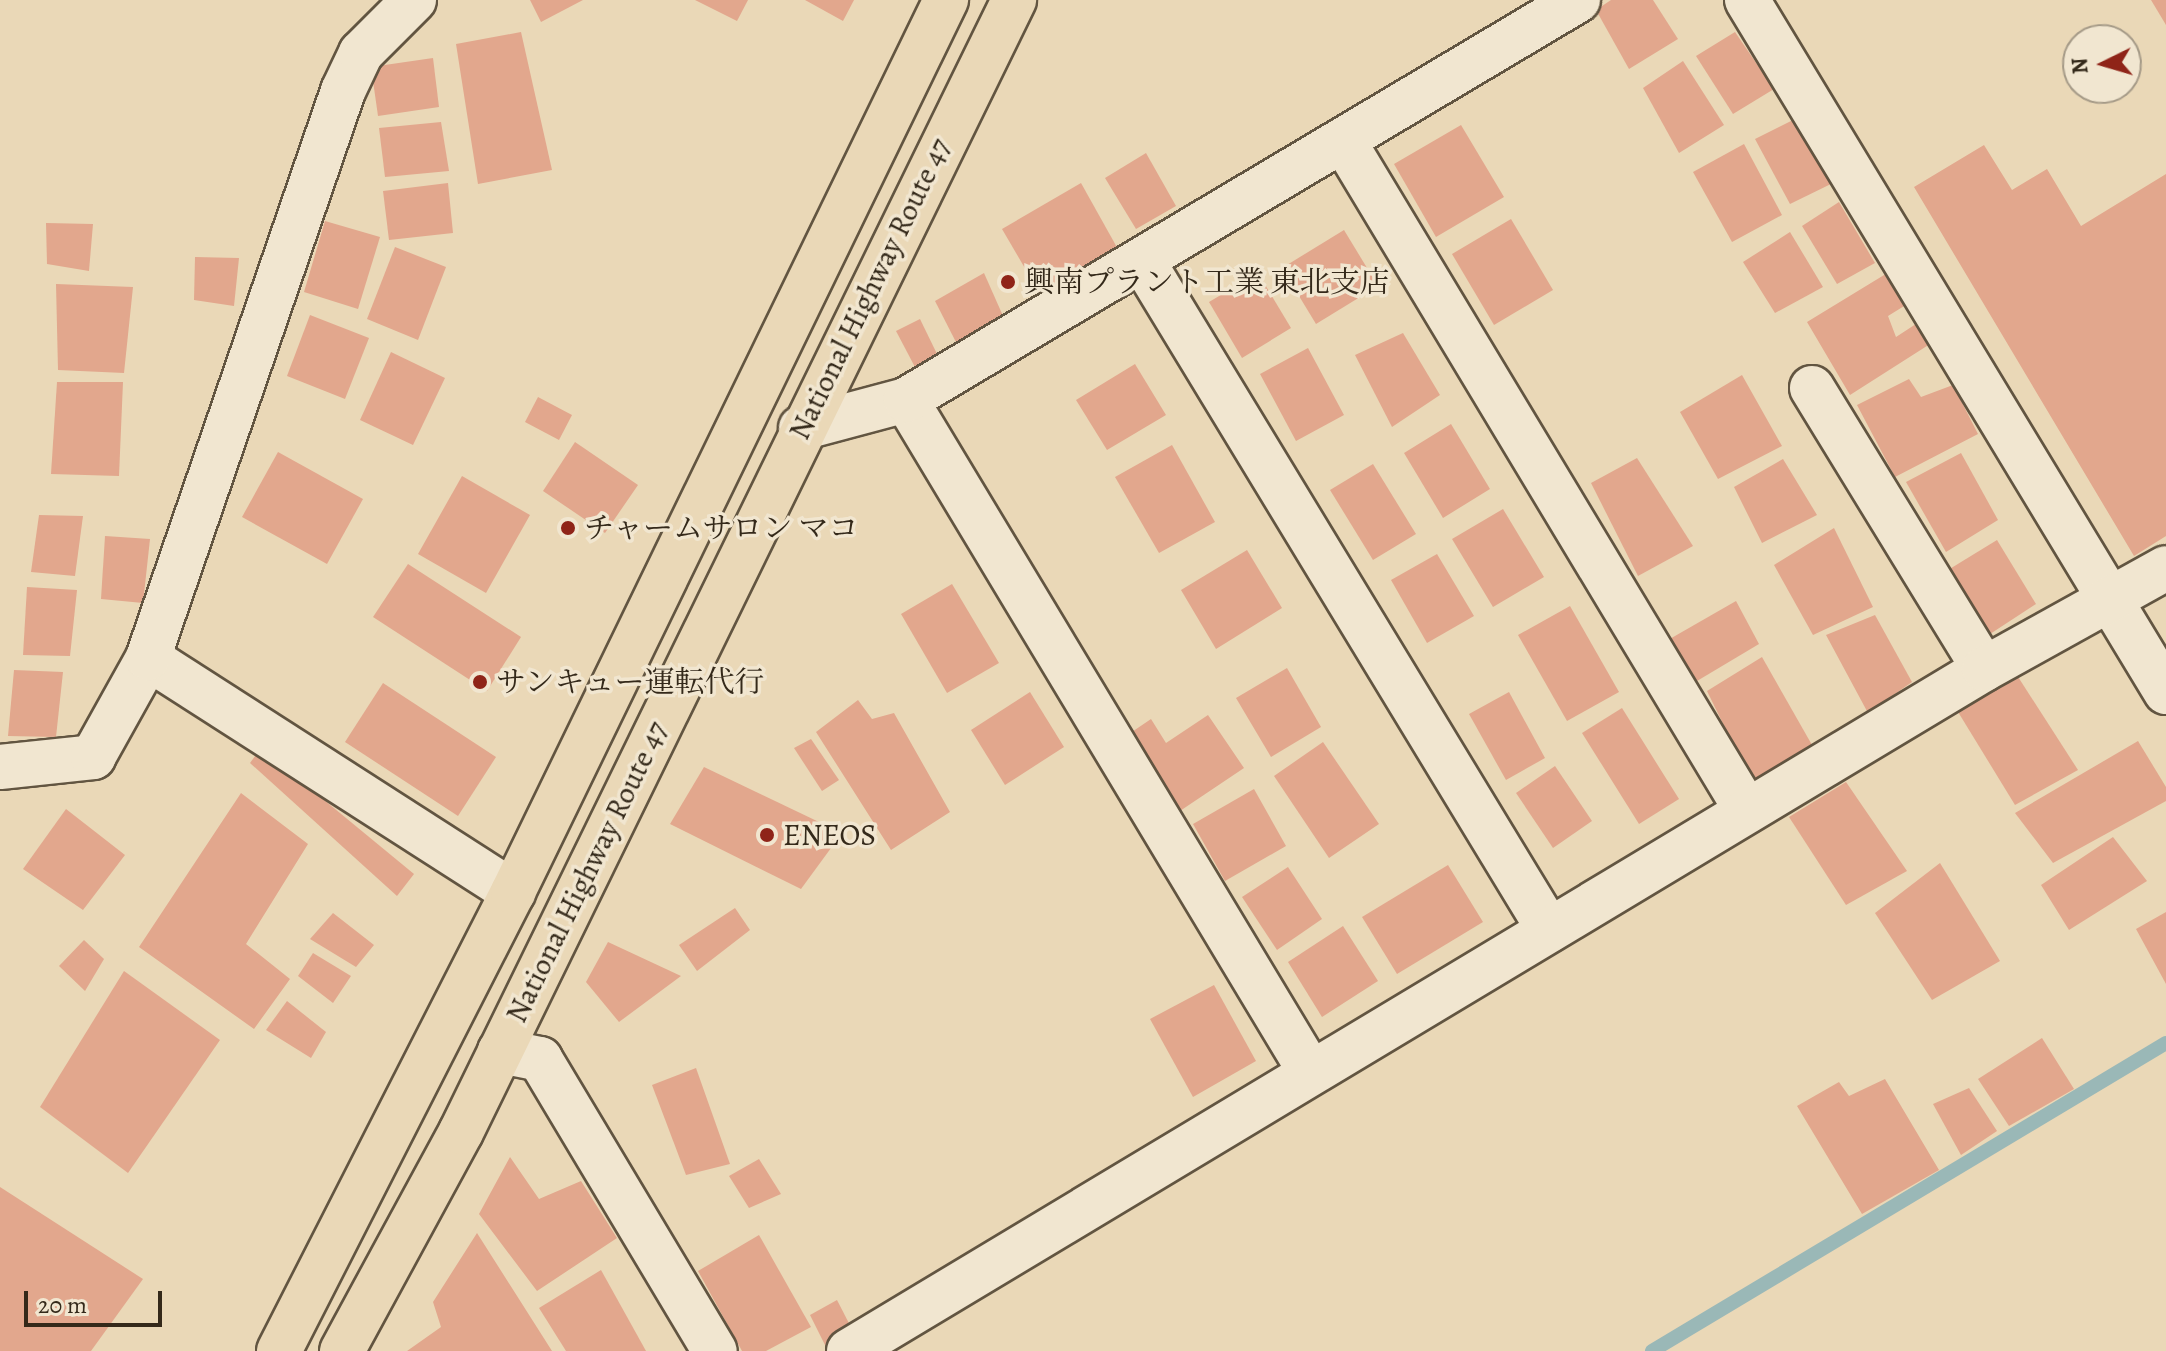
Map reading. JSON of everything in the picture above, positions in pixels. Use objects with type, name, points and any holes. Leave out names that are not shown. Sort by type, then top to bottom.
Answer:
[{"type":"highway","name":"National Highway Route 47","points":[[279,1351],[513,892],[946,0]]},
{"type":"highway","name":"National Highway Route 47","points":[[342,1351],[500,1051],[801,428],[1014,0]]},
{"type":"street","points":[[0,767],[93,757],[148,658],[343,91],[361,53],[414,0]]},
{"type":"street","points":[[801,428],[906,400],[1578,0]]},
{"type":"street","points":[[1747,0],[2166,692]]},
{"type":"street","points":[[1343,140],[1747,811]]},
{"type":"street","points":[[1142,260],[1549,930]]},
{"type":"street","points":[[1812,388],[1984,669]]},
{"type":"street","points":[[906,400],[1311,1073]]},
{"type":"street","points":[[849,1351],[1984,669],[2166,568]]},
{"type":"street","points":[[148,658],[513,892]]},
{"type":"street","points":[[500,1051],[540,1059],[715,1351]]},
{"type":"building","points":[[530,0],[583,0],[541,22]]},
{"type":"building","points":[[695,0],[748,0],[737,21]]},
{"type":"building","points":[[805,0],[854,0],[843,21]]},
{"type":"building","points":[[1611,0],[1653,0],[1678,39],[1629,69],[1596,10]]},
{"type":"building","points":[[2151,0],[2166,0],[2166,25]]},
{"type":"building","points":[[521,32],[552,170],[478,184],[456,44]]},
{"type":"building","points":[[1735,32],[1774,89],[1733,114],[1696,56]]},
{"type":"building","points":[[433,58],[439,107],[378,116],[371,67]]},
{"type":"building","points":[[1683,61],[1724,125],[1679,153],[1643,88]]},
{"type":"building","points":[[1799,117],[1835,182],[1790,204],[1755,139]]},
{"type":"building","points":[[441,122],[449,171],[385,177],[379,128]]},
{"type":"building","points":[[1461,125],[1504,197],[1436,237],[1394,164]]},
{"type":"building","points":[[1744,144],[1782,215],[1732,242],[1693,172]]},
{"type":"building","points":[[1984,145],[2012,190],[2047,169],[2081,226],[2166,174],[2166,536],[2134,556],[1914,187]]},
{"type":"building","points":[[1146,153],[1176,206],[1136,229],[1105,178]]},
{"type":"building","points":[[448,183],[453,233],[389,240],[383,191]]},
{"type":"building","points":[[1081,183],[1119,251],[1040,294],[1002,229]]},
{"type":"building","points":[[1839,202],[1875,263],[1837,284],[1802,226]]},
{"type":"building","points":[[1511,219],[1553,290],[1494,325],[1452,254]]},
{"type":"building","points":[[325,221],[380,237],[358,309],[304,292]]},
{"type":"building","points":[[46,223],[93,224],[89,271],[47,264]]},
{"type":"building","points":[[1344,230],[1378,286],[1316,324],[1282,268]]},
{"type":"building","points":[[1790,232],[1823,287],[1775,313],[1743,262]]},
{"type":"building","points":[[395,247],[446,267],[418,340],[367,319]]},
{"type":"building","points":[[195,257],[239,258],[234,306],[194,300]]},
{"type":"building","points":[[1889,272],[1909,303],[1888,316],[1896,337],[1919,322],[1930,344],[1850,395],[1807,322]]},
{"type":"building","points":[[984,273],[1007,325],[960,350],[935,301]]},
{"type":"building","points":[[1258,273],[1291,328],[1242,358],[1209,302]]},
{"type":"building","points":[[56,284],[133,287],[124,373],[58,370]]},
{"type":"building","points":[[310,315],[369,338],[345,399],[287,376]]},
{"type":"building","points":[[920,319],[938,356],[916,369],[896,331]]},
{"type":"building","points":[[1403,333],[1440,395],[1392,427],[1355,355]]},
{"type":"building","points":[[1308,348],[1344,415],[1296,441],[1260,374]]},
{"type":"building","points":[[391,352],[445,378],[413,445],[360,420]]},
{"type":"building","points":[[1135,364],[1166,415],[1107,450],[1076,400]]},
{"type":"building","points":[[1742,375],[1782,446],[1718,479],[1680,412]]},
{"type":"building","points":[[1909,379],[1921,397],[1953,385],[1978,434],[1895,477],[1857,405]]},
{"type":"building","points":[[57,382],[123,382],[119,476],[51,474]]},
{"type":"building","points":[[538,397],[572,415],[559,440],[525,422]]},
{"type":"building","points":[[1451,424],[1490,489],[1443,518],[1404,453]]},
{"type":"building","points":[[575,442],[638,485],[605,533],[543,491]]},
{"type":"building","points":[[1172,445],[1215,522],[1159,553],[1115,477]]},
{"type":"building","points":[[278,452],[363,499],[327,564],[242,517]]},
{"type":"building","points":[[1961,453],[1998,520],[1946,552],[1906,482]]},
{"type":"building","points":[[1637,458],[1693,546],[1638,576],[1591,483]]},
{"type":"building","points":[[1783,459],[1817,515],[1762,543],[1734,487]]},
{"type":"building","points":[[1373,464],[1416,534],[1373,560],[1330,490]]},
{"type":"building","points":[[462,476],[530,515],[486,593],[418,554]]},
{"type":"building","points":[[1503,509],[1544,577],[1493,607],[1452,539]]},
{"type":"building","points":[[39,515],[83,516],[75,576],[31,572]]},
{"type":"building","points":[[1834,528],[1873,607],[1813,635],[1774,565]]},
{"type":"building","points":[[105,536],[150,539],[143,603],[101,599]]},
{"type":"building","points":[[1997,540],[2036,604],[1987,636],[1948,570]]},
{"type":"building","points":[[1247,550],[1282,608],[1216,649],[1181,590]]},
{"type":"building","points":[[1437,554],[1474,616],[1427,643],[1391,580]]},
{"type":"building","points":[[408,564],[521,637],[487,691],[373,617]]},
{"type":"building","points":[[952,584],[999,663],[947,693],[901,614]]},
{"type":"building","points":[[27,587],[77,590],[70,656],[23,655]]},
{"type":"building","points":[[1736,601],[1759,644],[1697,681],[1668,640]]},
{"type":"building","points":[[1570,606],[1619,692],[1567,721],[1518,635]]},
{"type":"building","points":[[1875,615],[1912,682],[1868,713],[1826,635]]},
{"type":"building","points":[[1762,657],[1816,752],[1753,785],[1707,691]]},
{"type":"building","points":[[1287,668],[1321,727],[1271,757],[1236,698]]},
{"type":"building","points":[[2013,669],[2078,770],[2015,805],[1955,707]]},
{"type":"building","points":[[14,670],[63,672],[56,737],[8,736]]},
{"type":"building","points":[[383,683],[496,757],[458,816],[345,742]]},
{"type":"building","points":[[1030,692],[1064,747],[1005,785],[971,730]]},
{"type":"building","points":[[1509,692],[1545,758],[1506,780],[1469,714]]},
{"type":"building","points":[[858,700],[872,719],[894,713],[950,812],[891,850],[816,732]]},
{"type":"building","points":[[1622,708],[1679,799],[1639,824],[1582,733]]},
{"type":"building","points":[[1208,715],[1244,768],[1174,815],[1123,738],[1151,719],[1166,743]]},
{"type":"building","points":[[811,739],[839,780],[822,791],[794,748]]},
{"type":"building","points":[[2138,741],[2166,787],[2166,801],[2053,863],[2015,813]]},
{"type":"building","points":[[1323,742],[1379,824],[1329,858],[1274,776]]},
{"type":"building","points":[[261,748],[414,874],[397,896],[250,763]]},
{"type":"building","points":[[1555,766],[1592,821],[1553,848],[1516,793]]},
{"type":"building","points":[[704,767],[842,833],[801,889],[670,824]]},
{"type":"building","points":[[1846,782],[1907,871],[1846,905],[1789,817]]},
{"type":"building","points":[[1254,789],[1286,846],[1225,881],[1193,824]]},
{"type":"building","points":[[241,793],[308,844],[246,944],[290,979],[254,1029],[139,947]]},
{"type":"building","points":[[66,809],[125,855],[83,910],[23,869]]},
{"type":"building","points":[[2113,837],[2147,881],[2069,930],[2041,885]]},
{"type":"building","points":[[1940,863],[2000,961],[1932,1000],[1875,913]]},
{"type":"building","points":[[1448,865],[1483,922],[1397,974],[1362,917]]},
{"type":"building","points":[[1288,867],[1322,919],[1277,950],[1242,897]]},
{"type":"building","points":[[735,908],[750,930],[697,971],[679,945]]},
{"type":"building","points":[[2166,912],[2166,984],[2136,929]]},
{"type":"building","points":[[333,913],[374,945],[356,967],[310,939]]},
{"type":"building","points":[[1343,926],[1378,981],[1322,1017],[1288,962]]},
{"type":"building","points":[[84,940],[104,959],[85,991],[59,966]]},
{"type":"building","points":[[608,942],[681,976],[619,1022],[586,982]]},
{"type":"building","points":[[313,953],[351,976],[333,1003],[298,976]]},
{"type":"building","points":[[124,971],[220,1040],[128,1173],[40,1107]]},
{"type":"building","points":[[1214,985],[1256,1061],[1193,1097],[1150,1019]]},
{"type":"building","points":[[287,1001],[326,1032],[311,1058],[266,1030]]},
{"type":"building","points":[[2042,1038],[2074,1089],[2009,1126],[1978,1079]]},
{"type":"building","points":[[696,1068],[730,1164],[686,1175],[652,1085]]},
{"type":"building","points":[[1885,1079],[1939,1170],[1862,1214],[1797,1106],[1839,1082],[1849,1096]]},
{"type":"building","points":[[1969,1088],[1997,1131],[1961,1155],[1933,1104]]},
{"type":"building","points":[[510,1157],[539,1199],[581,1181],[617,1238],[537,1291],[479,1214]]},
{"type":"building","points":[[759,1159],[781,1194],[749,1208],[729,1176]]},
{"type":"building","points":[[0,1187],[143,1279],[91,1351],[0,1351]]},
{"type":"building","points":[[477,1233],[552,1351],[407,1351],[441,1327],[433,1302]]},
{"type":"building","points":[[759,1235],[811,1327],[766,1351],[742,1351],[698,1271]]},
{"type":"building","points":[[601,1270],[646,1351],[566,1351],[539,1308]]},
{"type":"building","points":[[837,1300],[855,1335],[827,1349],[810,1315]]},
{"type":"waterway","points":[[1652,1351],[2166,1043]]},
{"type":"place","name":"興南プラント工業 東北支店","points":[[1008,282]]},
{"type":"place","name":"チャームサロン マコ","points":[[568,528]]},
{"type":"place","name":"サンキュー運転代行","points":[[480,682]]},
{"type":"place","name":"ENEOS","points":[[767,835]]}]
